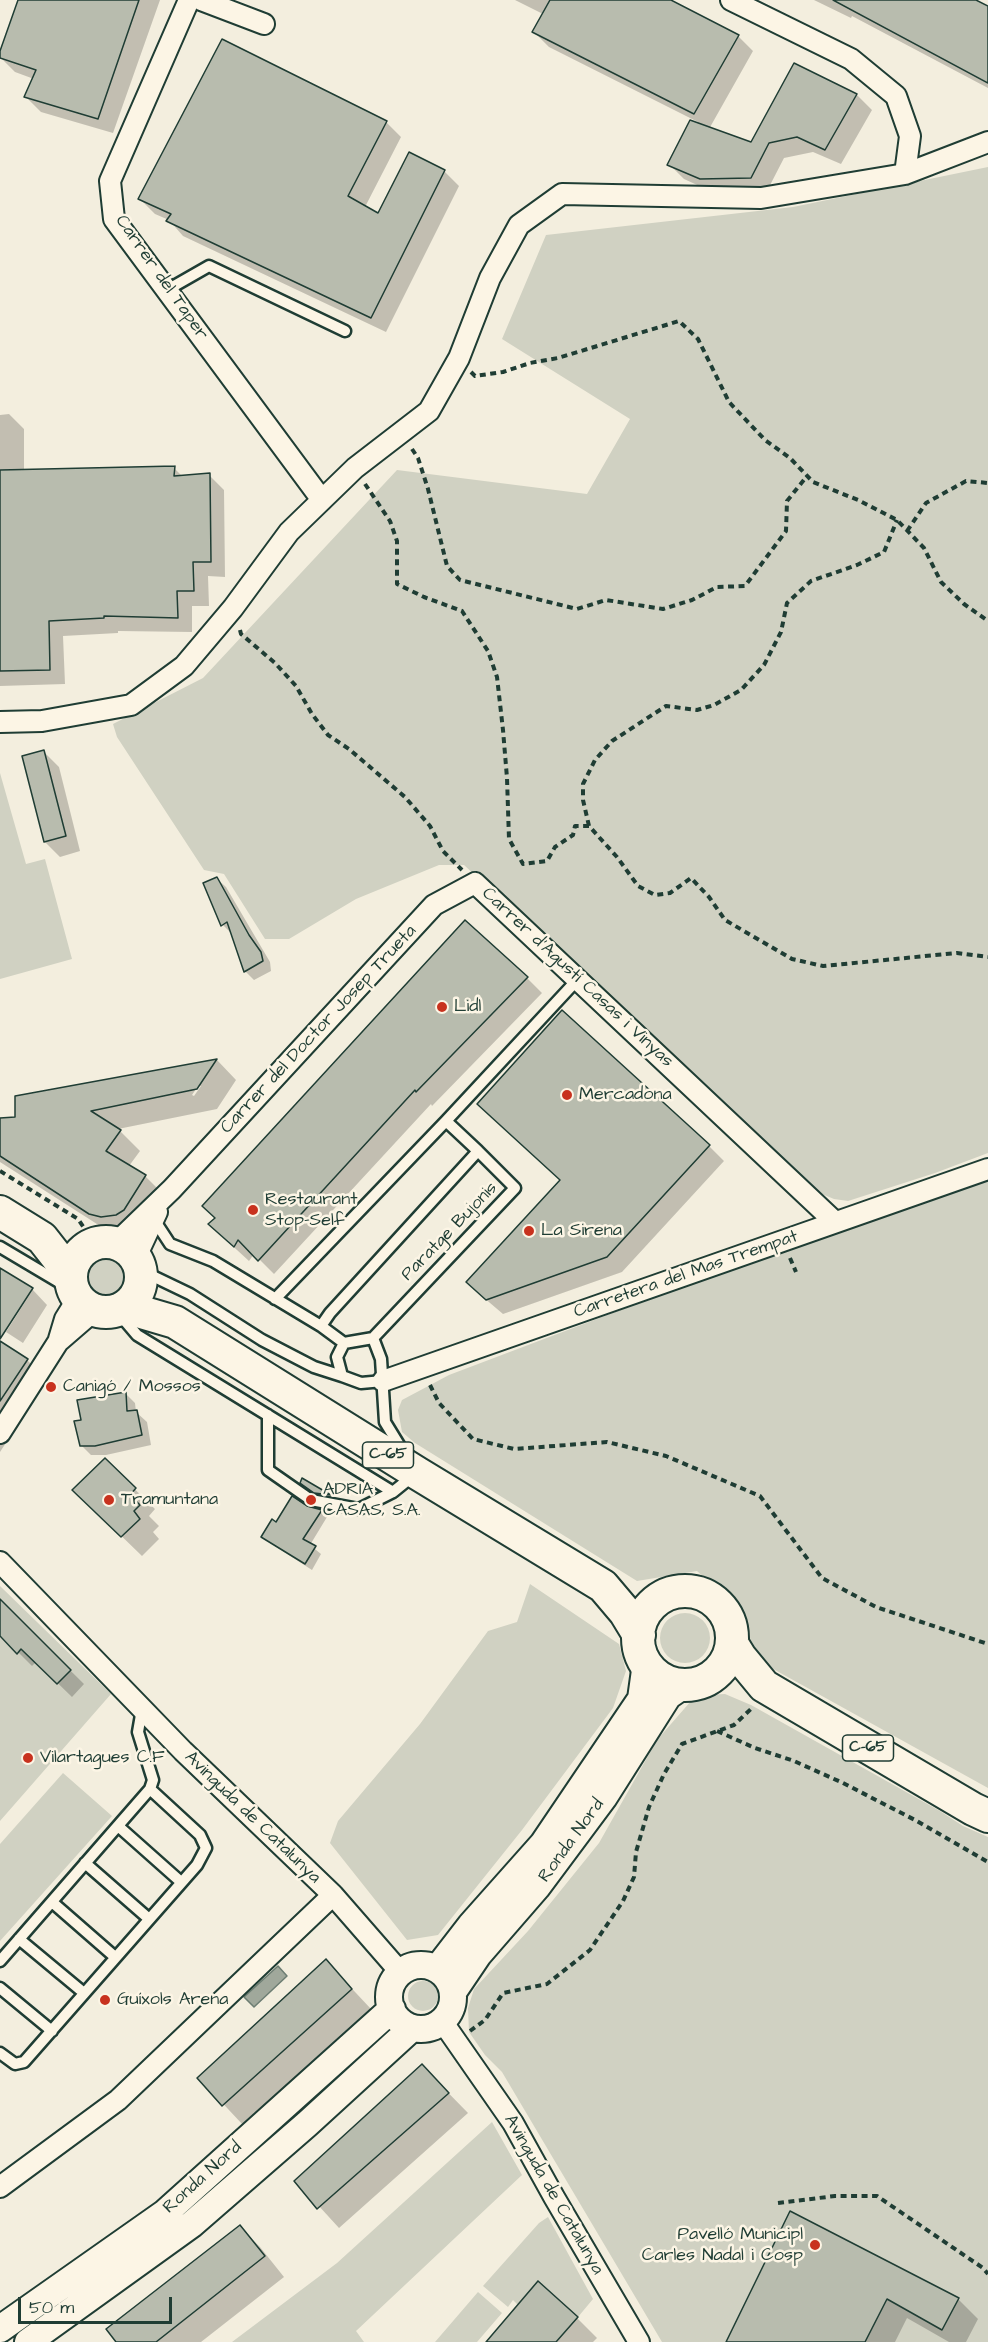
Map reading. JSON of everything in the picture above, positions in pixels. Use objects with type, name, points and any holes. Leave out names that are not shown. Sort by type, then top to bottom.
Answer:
[{"type":"main road","points":[[0,1212],[106,1278]]},
{"type":"main road","name":"C-65","points":[[106,1278],[175,1322],[405,1483],[603,1586],[625,1612],[642,1649]]},
{"type":"main road","name":"C-65","points":[[603,1586],[623,1587],[661,1598]]},
{"type":"main road","points":[[675,1592],[704,1595],[717,1603],[726,1615],[732,1629],[732,1644],[728,1658],[721,1669],[697,1682],[669,1682],[656,1675],[642,1649],[642,1620],[661,1598],[675,1592]]},
{"type":"main road","name":"C-65","points":[[732,1644],[764,1686],[988,1816]]},
{"type":"main road","name":"C-65","points":[[697,1682],[764,1686]]},
{"type":"street","name":"Carrer del Taper","points":[[189,0],[110,181],[114,219],[322,500]]},
{"type":"street","points":[[201,0],[264,24]]},
{"type":"street","points":[[731,0],[851,59],[896,96],[909,136],[905,174]]},
{"type":"street","points":[[0,722],[42,721],[131,705],[184,666],[233,608],[289,532],[356,468],[429,411],[459,358],[490,278],[519,225],[562,194],[761,198],[905,174],[988,142]]},
{"type":"street","name":"Carrer d'Agustí Casas i Vinyas","points":[[476,883],[836,1222]]},
{"type":"street","name":"Carrer del Doctor Josep Trueta","points":[[106,1278],[172,1189],[434,905],[476,883]]},
{"type":"street","name":"Carretera del Mas Trempat","points":[[383,1381],[988,1168]]},
{"type":"street","name":"Carrer del Doctor Josep Trueta","points":[[106,1278],[172,1189]]},
{"type":"street","points":[[0,1433],[58,1342],[64,1319],[106,1278]]},
{"type":"street","name":"Avinguda de Catalunya","points":[[0,1563],[142,1709],[333,1895],[401,1973]]},
{"type":"street","name":"Ronda Nord","points":[[437,1969],[471,1925],[543,1844],[641,1700],[642,1649]]},
{"type":"street","name":"Ronda Nord","points":[[442,2021],[449,2013],[453,2003],[453,1992],[477,1955],[537,1887],[604,1797],[668,1696],[697,1682]]},
{"type":"street","points":[[0,2187],[118,2100],[333,1895]]},
{"type":"street","points":[[442,2021],[433,2027],[412,2028],[397,2017],[392,2009],[390,1990],[401,1973],[418,1965],[437,1969],[445,1975],[453,1992]]},
{"type":"street","name":"Ronda Nord","points":[[0,2329],[165,2213],[392,2009]]},
{"type":"street","name":"Avinguda de Catalunya","points":[[442,2021],[513,2123],[639,2342]]},
{"type":"street","name":"Ronda Nord","points":[[28,2342],[192,2224],[307,2124],[412,2028]]},
{"type":"lane","points":[[167,290],[209,266],[345,331]]},
{"type":"lane","points":[[275,1299],[578,979]]},
{"type":"lane","name":"Paratge Bujonis","points":[[373,1338],[515,1188],[446,1121]]},
{"type":"lane","name":"Paratge Bujonis","points":[[321,1326],[330,1313],[478,1151]]},
{"type":"lane","points":[[153,1217],[170,1244],[213,1261],[321,1326],[344,1343],[373,1338],[381,1359],[385,1422],[405,1483]]},
{"type":"lane","points":[[0,1246],[106,1278],[190,1294],[262,1340],[314,1367],[361,1383],[383,1381]]},
{"type":"lane","points":[[106,1278],[137,1335],[268,1415],[405,1483]]},
{"type":"lane","points":[[342,1376],[337,1357],[344,1343]]},
{"type":"lane","points":[[268,1415],[268,1470],[311,1500],[359,1509],[405,1483]]},
{"type":"lane","points":[[0,1961],[150,1789],[153,1780],[138,1732],[142,1709]]},
{"type":"lane","points":[[0,2053],[15,2064],[24,2062],[148,1918],[197,1865],[206,1848],[200,1835],[150,1789]]},
{"type":"lane","points":[[118,1826],[181,1882]]},
{"type":"lane","points":[[85,1863],[148,1918]]},
{"type":"lane","points":[[52,1902],[114,1957]]},
{"type":"lane","points":[[20,1939],[84,1993]]},
{"type":"lane","points":[[0,1988],[52,2031]]},
{"type":"path","points":[[459,358],[475,376],[503,372],[530,363],[603,346],[679,321],[698,339],[729,402],[765,440],[790,458],[813,482],[858,500],[897,520],[924,548],[941,582],[964,604],[988,621]]},
{"type":"path","points":[[400,434],[418,458],[447,566],[460,580],[577,609],[606,600],[663,609],[692,600],[717,587],[745,586],[786,531],[787,501],[807,476]]},
{"type":"path","points":[[356,468],[390,521],[397,541],[397,584],[462,611],[488,651],[497,677],[503,730],[508,839],[523,864],[547,861],[555,846],[573,835],[575,826],[589,826]]},
{"type":"path","points":[[908,531],[926,503],[966,481],[988,483]]},
{"type":"path","points":[[897,520],[884,552],[811,581],[787,603],[781,632],[764,664],[741,690],[714,705],[697,710],[666,706],[612,741],[595,760],[583,784],[583,800],[589,826],[617,857],[638,886],[655,895],[670,893],[691,878],[709,897],[725,920],[792,959],[823,966],[957,953],[988,957]]},
{"type":"path","points":[[233,608],[241,634],[275,663],[296,686],[312,714],[328,735],[349,749],[405,797],[430,826],[443,851],[476,883]]},
{"type":"path","points":[[0,1170],[78,1219],[106,1278]]},
{"type":"path","points":[[421,1368],[439,1403],[473,1439],[514,1449],[607,1442],[666,1456],[760,1496],[822,1578],[876,1607],[988,1644]]},
{"type":"path","points":[[457,2042],[485,2020],[503,1993],[547,1984],[590,1950],[623,1902],[634,1877],[636,1852],[649,1807],[664,1774],[682,1744],[734,1725],[751,1711],[764,1686]]},
{"type":"path","points":[[716,1730],[755,1749],[794,1761],[843,1783],[988,1862]]},
{"type":"path","points":[[778,2203],[836,2196],[877,2196],[983,2268],[988,2274]]},
{"type":"shaded area","points":[[988,167],[988,1153],[848,1201],[822,1194],[464,865],[439,865],[356,899],[289,939],[265,939],[224,874],[204,870],[117,737],[113,724],[203,678],[397,470],[587,494],[630,419],[502,339],[546,235],[793,207]]},
{"type":"shaded area","points":[[0,773],[26,864],[45,859],[72,959],[0,979]]},
{"type":"shaded area","points":[[988,1176],[988,1788],[748,1655],[739,1608],[697,1571],[637,1581],[415,1443],[402,1432],[398,1410],[402,1400],[449,1375],[639,1303],[958,1189]]},
{"type":"shaded area","points":[[106,1257],[121,1263],[127,1278],[121,1293],[106,1299],[91,1293],[85,1278],[91,1263]]},
{"type":"shaded area","points":[[530,1584],[619,1644],[626,1671],[613,1708],[522,1830],[438,1935],[407,1940],[330,1843],[338,1821],[420,1724],[488,1631],[517,1622]]},
{"type":"shaded area","name":"Vilartagues C.F","points":[[0,1586],[111,1694],[0,1821]]},
{"type":"shaded area","points":[[680,1613],[690,1613],[703,1620],[710,1633],[710,1643],[703,1656],[690,1663],[680,1663],[671,1659],[664,1652],[660,1643],[660,1633],[664,1624],[671,1617]]},
{"type":"shaded area","points":[[725,1694],[751,1705],[963,1826],[988,1837],[988,2342],[662,2342],[502,2072],[485,2055],[469,2032],[468,2008],[474,1989],[528,1931],[599,1843],[657,1740],[691,1701],[707,1695]]},
{"type":"shaded area","points":[[63,1773],[112,1816],[0,1941],[0,1844]]},
{"type":"shaded area","points":[[278,1966],[287,1976],[254,2007],[244,1997]]},
{"type":"shaded area","points":[[423,1981],[434,1985],[438,1996],[434,2007],[423,2011],[412,2007],[408,1996],[412,1985]]},
{"type":"shaded area","points":[[492,2122],[522,2175],[356,2331],[364,2342],[232,2342],[337,2263]]},
{"type":"shaded area","points":[[548,2217],[593,2299],[578,2317],[538,2282],[518,2305],[513,2300],[508,2307],[483,2286],[539,2223]]},
{"type":"shaded area","points":[[478,2292],[502,2313],[477,2342],[435,2342]]},
{"type":"building","points":[[18,0],[139,0],[98,119],[24,97],[36,70],[0,58],[0,51]]},
{"type":"building","points":[[550,0],[671,0],[739,35],[694,114],[532,32]]},
{"type":"building","points":[[833,0],[976,0],[988,6],[988,83]]},
{"type":"building","points":[[222,39],[387,121],[348,196],[378,213],[409,152],[445,170],[371,318],[166,221],[171,214],[138,199]]},
{"type":"building","points":[[794,63],[857,94],[825,150],[797,137],[769,143],[751,178],[700,179],[667,165],[690,120],[751,142]]},
{"type":"building","points":[[175,466],[174,476],[210,473],[211,562],[193,562],[194,591],[177,591],[178,618],[104,616],[104,618],[49,621],[50,670],[0,671],[0,470]]},
{"type":"building","points":[[44,750],[66,836],[44,842],[22,756]]},
{"type":"building","points":[[217,877],[261,952],[263,961],[244,972],[227,922],[221,926],[203,883]]},
{"type":"building","points":[[465,920],[528,977],[416,1092],[415,1090],[258,1261],[238,1240],[234,1247],[208,1224],[215,1218],[202,1206]]},
{"type":"building","points":[[562,1010],[710,1145],[607,1257],[486,1300],[466,1282],[560,1180],[477,1104]]},
{"type":"building","points":[[217,1059],[197,1089],[91,1111],[121,1130],[106,1151],[146,1175],[124,1210],[116,1215],[101,1217],[89,1214],[0,1156],[0,1118],[15,1117],[15,1096]]},
{"type":"building","points":[[0,1268],[33,1288],[0,1339]]},
{"type":"building","points":[[0,1341],[28,1359],[0,1401]]},
{"type":"building","points":[[126,1392],[127,1411],[137,1410],[142,1435],[95,1446],[80,1446],[74,1421],[81,1420],[77,1400]]},
{"type":"building","name":"Tramuntana","points":[[105,1458],[136,1488],[130,1495],[140,1505],[134,1511],[140,1519],[121,1537],[72,1490]]},
{"type":"building","points":[[302,1478],[331,1495],[314,1493],[300,1483]]},
{"type":"building","points":[[292,1496],[307,1506],[322,1510],[303,1539],[316,1546],[305,1564],[261,1537],[272,1519],[276,1522]]},
{"type":"building","points":[[0,1599],[71,1670],[57,1684],[21,1649],[17,1654],[0,1636]]},
{"type":"building","points":[[326,1959],[352,1989],[222,2106],[197,2078]]},
{"type":"building","points":[[422,2064],[449,2093],[317,2209],[294,2181]]},
{"type":"building","name":"Pavelló Municipl Carles Nadal i Cosp","points":[[790,2211],[959,2298],[942,2330],[887,2299],[865,2342],[726,2342]]},
{"type":"building","points":[[240,2225],[265,2256],[156,2342],[116,2342],[106,2329]]},
{"type":"building","points":[[538,2281],[578,2317],[556,2342],[486,2342]]},
{"type":"place","name":"Lidl","points":[[442,1007]]},
{"type":"place","name":"Mercadona","points":[[567,1095]]},
{"type":"place","name":"Restaurant Stop-Self","points":[[253,1210]]},
{"type":"place","name":"La Sirena","points":[[529,1231]]},
{"type":"place","name":"Canigó / Mossos","points":[[51,1387]]},
{"type":"place","name":"Tramuntana","points":[[109,1500]]},
{"type":"place","name":"ADRIA CASAS, S.A.","points":[[311,1500]]},
{"type":"place","name":"Vilartagues C.F","points":[[28,1758]]},
{"type":"place","name":"Guíxols Arena","points":[[105,2000]]},
{"type":"place","name":"Pavelló Municipl Carles Nadal i Cosp","points":[[815,2245]]}]
